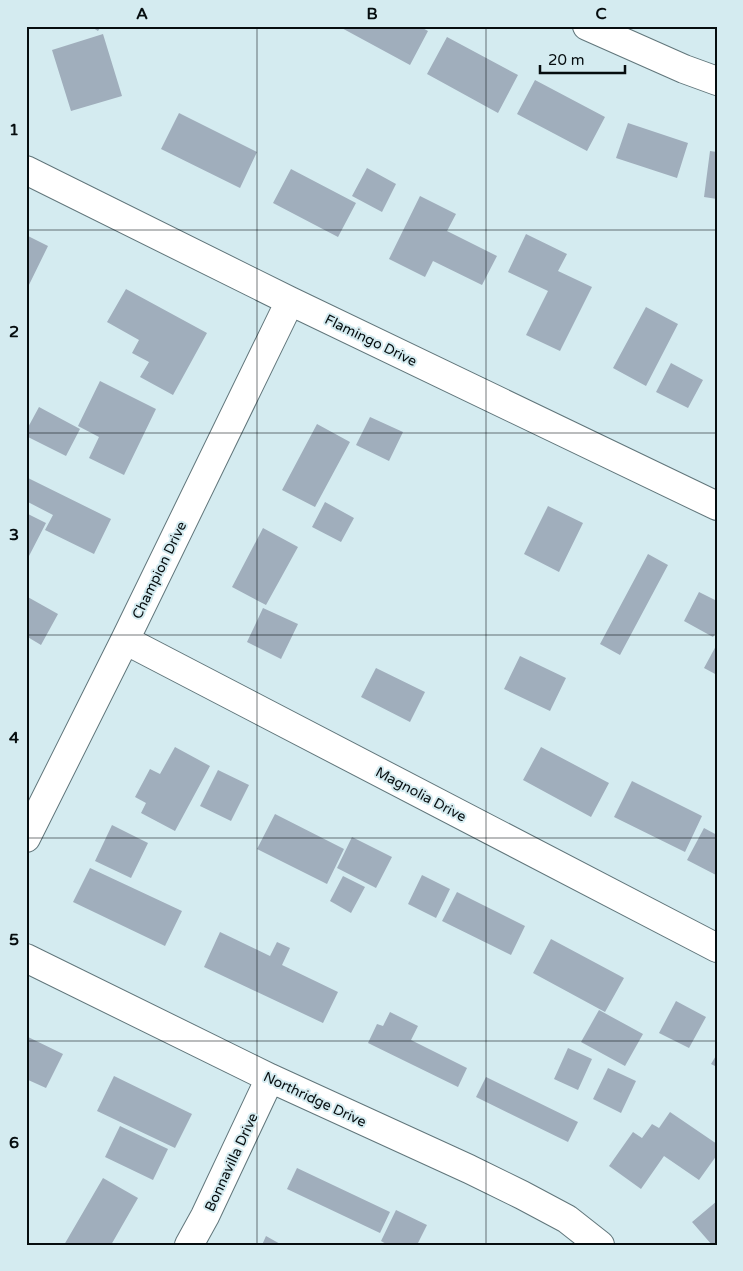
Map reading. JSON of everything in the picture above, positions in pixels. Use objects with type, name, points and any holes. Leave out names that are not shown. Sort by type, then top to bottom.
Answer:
[{"type":"street","points":[[587,26],[684,69],[717,81]]},
{"type":"street","name":"Flamingo Drive","points":[[26,170],[290,301],[717,506]]},
{"type":"street","name":"Champion Drive","points":[[26,838],[290,301]]},
{"type":"street","name":"Magnolia Drive","points":[[125,640],[717,948]]},
{"type":"street","name":"Northridge Drive","points":[[26,958],[270,1078],[522,1195],[567,1218],[600,1245]]},
{"type":"street","name":"Bonnavilla Drive","points":[[189,1245],[205,1216],[270,1078]]},
{"type":"building","points":[[90,26],[101,26],[98,31]]},
{"type":"building","points":[[338,26],[419,26],[428,31],[410,65]]},
{"type":"building","points":[[103,34],[122,96],[71,111],[52,50]]},
{"type":"building","points":[[447,37],[518,75],[498,113],[427,74]]},
{"type":"building","points":[[535,80],[605,117],[587,151],[517,114]]},
{"type":"building","points":[[179,113],[257,152],[240,188],[161,149]]},
{"type":"building","points":[[628,123],[688,143],[677,178],[616,158]]},
{"type":"building","points":[[710,151],[717,152],[717,199],[704,197]]},
{"type":"building","points":[[367,168],[396,184],[382,212],[352,196]]},
{"type":"building","points":[[291,169],[356,203],[338,237],[273,203]]},
{"type":"building","points":[[420,196],[456,214],[447,231],[497,256],[482,285],[433,261],[425,277],[389,259]]},
{"type":"building","points":[[526,234],[567,254],[558,271],[592,287],[560,351],[526,335],[548,291],[508,272]]},
{"type":"building","points":[[26,235],[48,246],[26,291]]},
{"type":"building","points":[[126,289],[207,333],[173,395],[140,377],[149,362],[132,353],[139,340],[107,322]]},
{"type":"building","points":[[646,307],[678,324],[646,386],[613,368]]},
{"type":"building","points":[[671,363],[703,380],[688,408],[656,392]]},
{"type":"building","points":[[100,381],[156,409],[124,475],[89,458],[99,437],[78,426]]},
{"type":"building","points":[[39,407],[80,429],[66,456],[26,436],[26,431]]},
{"type":"building","points":[[370,417],[403,432],[389,461],[356,445]]},
{"type":"building","points":[[317,424],[350,442],[315,507],[282,490]]},
{"type":"building","points":[[26,477],[111,519],[94,554],[45,530],[53,515],[26,501]]},
{"type":"building","points":[[325,502],[354,518],[341,542],[312,527]]},
{"type":"building","points":[[548,506],[583,523],[559,572],[524,554]]},
{"type":"building","points":[[26,513],[46,523],[29,556],[26,555]]},
{"type":"building","points":[[263,528],[298,547],[266,605],[232,587]]},
{"type":"building","points":[[648,554],[668,565],[620,655],[600,644]]},
{"type":"building","points":[[699,592],[717,601],[717,631],[713,637],[684,621]]},
{"type":"building","points":[[26,596],[58,614],[41,645],[26,636]]},
{"type":"building","points":[[263,608],[298,624],[281,659],[247,642]]},
{"type":"building","points":[[717,644],[717,675],[704,668]]},
{"type":"building","points":[[520,656],[566,678],[550,711],[504,689]]},
{"type":"building","points":[[376,668],[425,692],[410,722],[361,697]]},
{"type":"building","points":[[175,747],[210,766],[175,831],[141,813],[146,803],[135,797],[150,769],[160,774]]},
{"type":"building","points":[[541,747],[609,783],[591,817],[523,780]]},
{"type":"building","points":[[218,770],[249,785],[231,821],[200,806]]},
{"type":"building","points":[[632,781],[702,816],[685,852],[614,817]]},
{"type":"building","points":[[275,814],[344,849],[327,884],[257,849]]},
{"type":"building","points":[[112,825],[148,843],[131,878],[95,861]]},
{"type":"building","points":[[704,828],[717,835],[716,875],[687,860]]},
{"type":"building","points":[[352,837],[392,857],[376,888],[337,868]]},
{"type":"building","points":[[90,868],[182,911],[165,946],[73,902]]},
{"type":"building","points":[[422,875],[450,889],[436,918],[408,904]]},
{"type":"building","points":[[343,876],[365,887],[351,913],[330,901]]},
{"type":"building","points":[[457,892],[525,926],[511,955],[442,921]]},
{"type":"building","points":[[220,932],[270,956],[277,942],[290,948],[282,965],[338,992],[323,1023],[204,967]]},
{"type":"building","points":[[551,939],[624,978],[605,1012],[533,973]]},
{"type":"building","points":[[676,1001],[706,1017],[689,1048],[659,1033]]},
{"type":"building","points":[[599,1010],[643,1034],[625,1066],[581,1042]]},
{"type":"building","points":[[390,1012],[418,1026],[411,1040],[467,1068],[458,1087],[368,1043],[377,1024],[383,1026]]},
{"type":"building","points":[[26,1036],[63,1054],[46,1088],[26,1079]]},
{"type":"building","points":[[568,1048],[592,1059],[578,1090],[554,1079]]},
{"type":"building","points":[[717,1054],[717,1067],[711,1064]]},
{"type":"building","points":[[608,1068],[636,1081],[621,1113],[593,1099]]},
{"type":"building","points":[[114,1076],[192,1114],[175,1148],[97,1111]]},
{"type":"building","points":[[486,1077],[578,1122],[568,1142],[476,1097]]},
{"type":"building","points":[[670,1112],[717,1144],[717,1155],[699,1180],[664,1156],[641,1189],[609,1166],[633,1132],[642,1138],[652,1124],[659,1128]]},
{"type":"building","points":[[120,1126],[168,1149],[153,1180],[105,1157]]},
{"type":"building","points":[[297,1168],[390,1212],[380,1233],[287,1189]]},
{"type":"building","points":[[103,1178],[138,1198],[111,1245],[64,1245]]},
{"type":"building","points":[[717,1201],[717,1245],[712,1245],[692,1222]]},
{"type":"building","points":[[396,1210],[427,1225],[417,1245],[388,1245],[381,1241]]},
{"type":"building","points":[[266,1236],[282,1245],[262,1245]]}]
